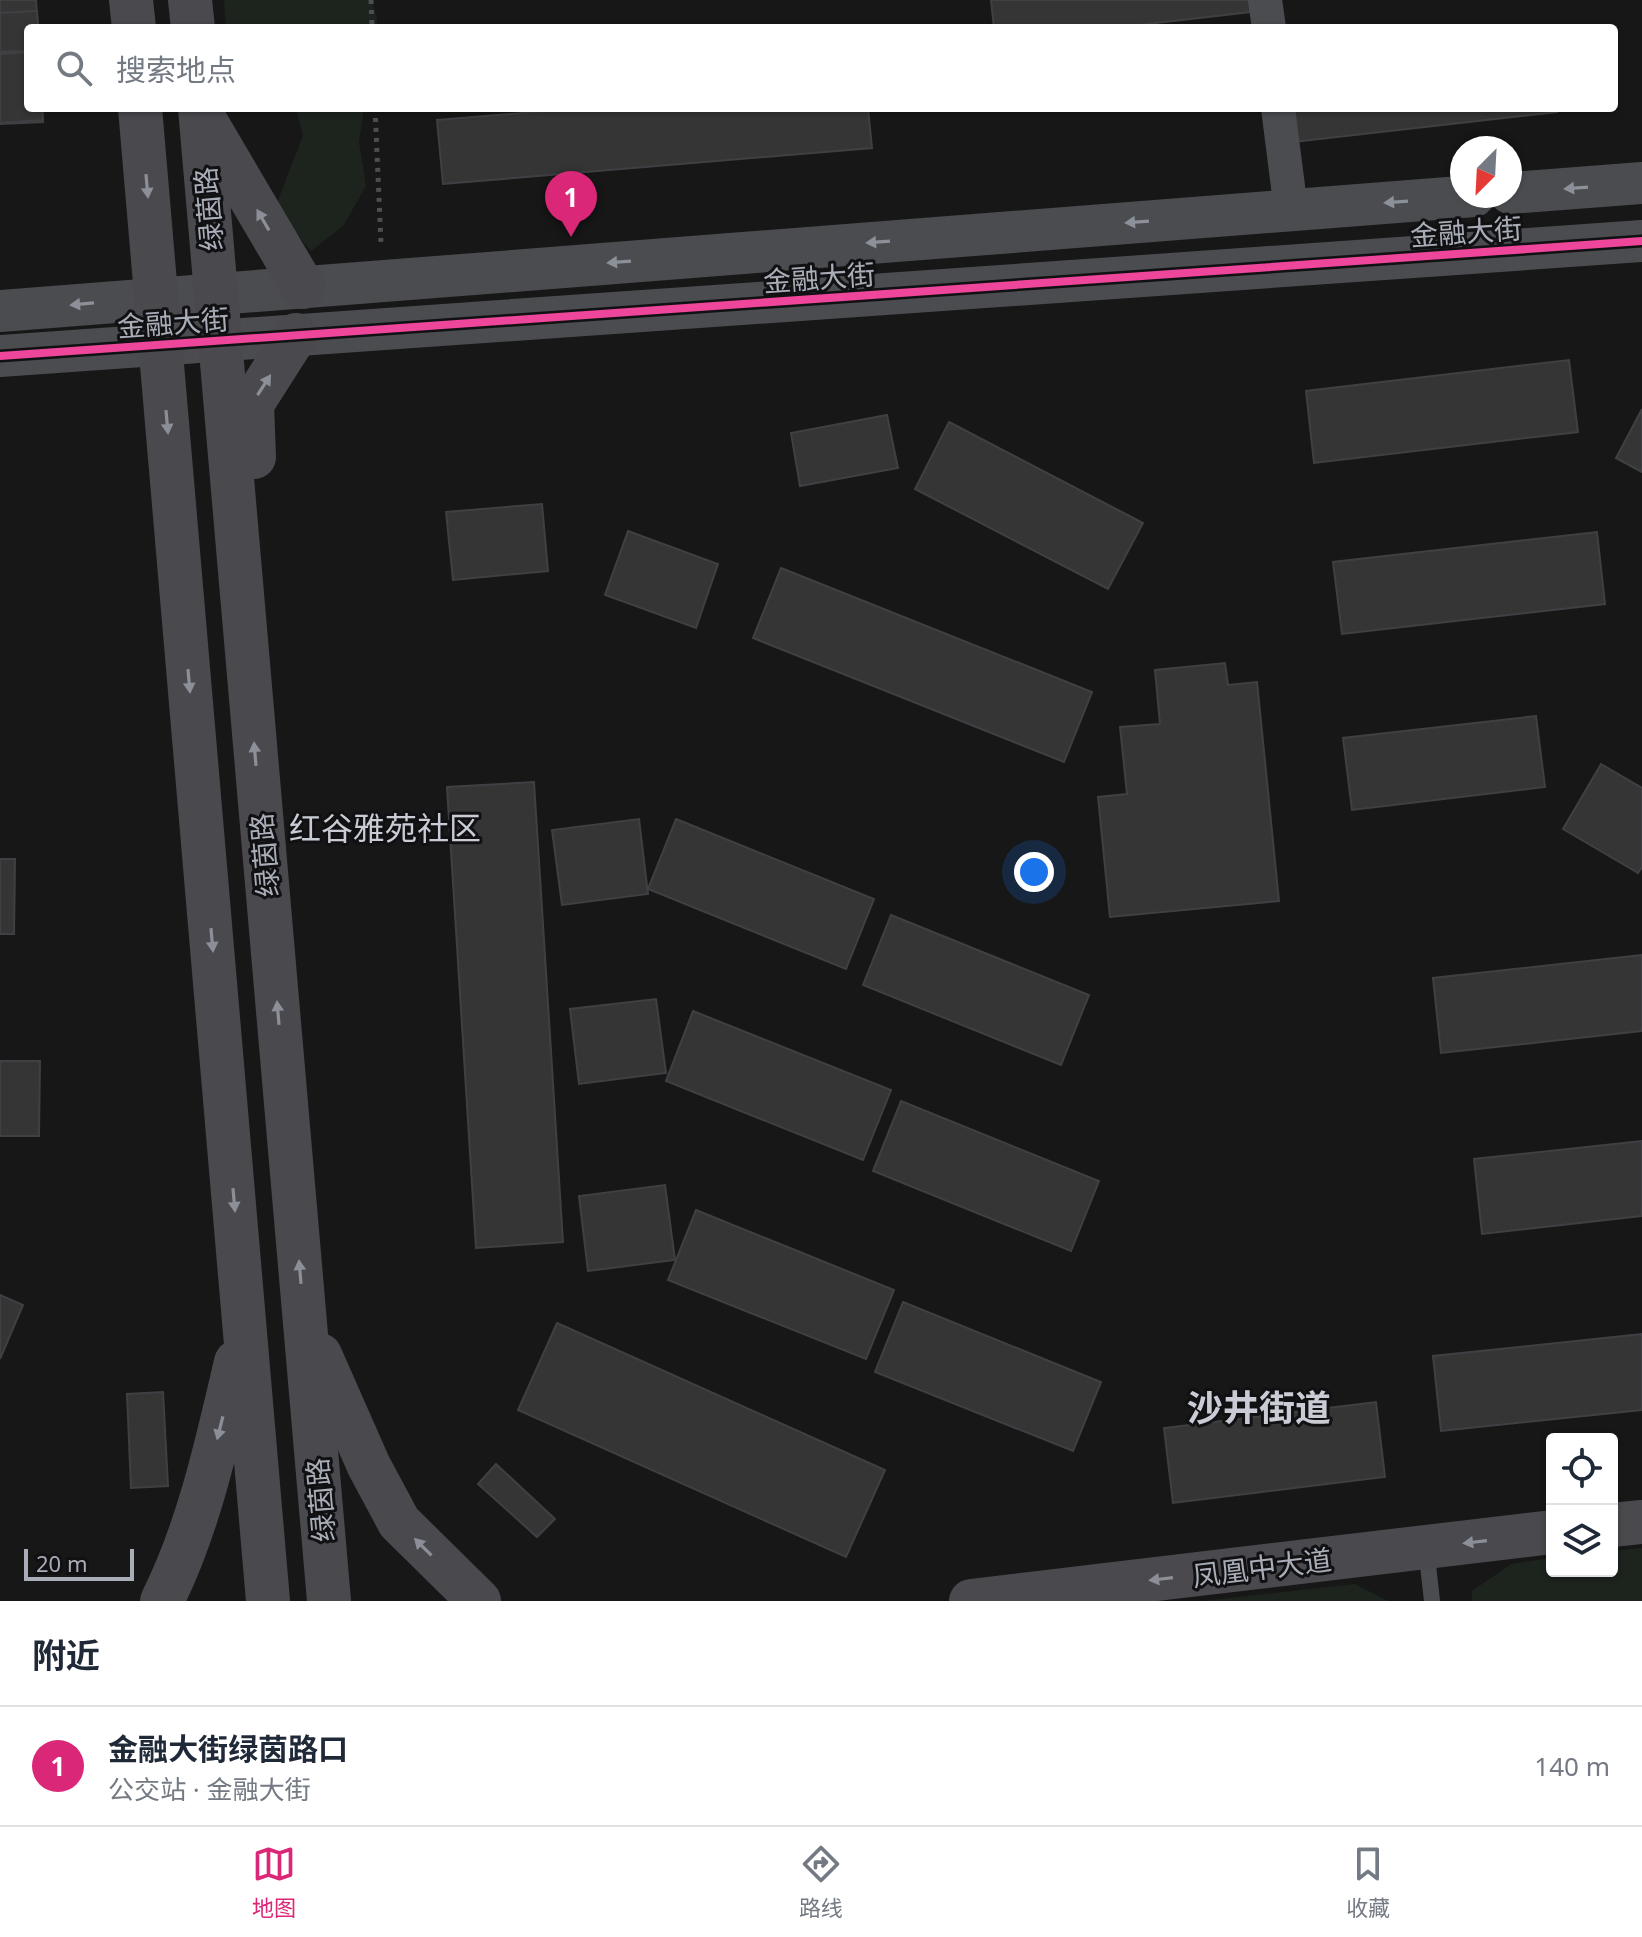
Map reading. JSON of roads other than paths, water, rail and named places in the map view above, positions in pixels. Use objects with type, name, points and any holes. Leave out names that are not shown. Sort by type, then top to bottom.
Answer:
[{"type":"main road","points":[[131,0],[134,24]]},
{"type":"main road","points":[[190,0],[193,24]]},
{"type":"main road","name":"绿茵路","points":[[140,112],[268,1601]]},
{"type":"main road","name":"绿茵路","points":[[200,112],[329,1601]]},
{"type":"main road","points":[[201,112],[303,287]]},
{"type":"main road","points":[[245,625],[261,575],[252,404],[296,335]]},
{"type":"main road","points":[[305,1320],[369,1466],[399,1522],[479,1601]]},
{"type":"main road","points":[[162,1601],[178,1568],[211,1461],[244,1325]]},
{"type":"main road","points":[[1618,1524],[1642,1522]]},
{"type":"main road","name":"凤凰中大道","points":[[971,1601],[1425,1538],[1546,1532]]},
{"type":"street","points":[[1265,0],[1268,24]]},
{"type":"street","points":[[1279,112],[1291,210]]},
{"type":"street","name":"金融大街","points":[[1522,192],[1642,183]]},
{"type":"street","name":"金融大街","points":[[0,311],[1450,198]]},
{"type":"street","name":"金融大街","points":[[0,356],[1642,241]]},
{"type":"lane","points":[[1425,1538],[1432,1601]]},
{"type":"place","name":"金融大街绿茵路口","points":[[571,237]]},
{"type":"district","name":"红谷雅苑社区","points":[[385,827]]},
{"type":"district","name":"沙井街道","points":[[1259,1407]]}]
